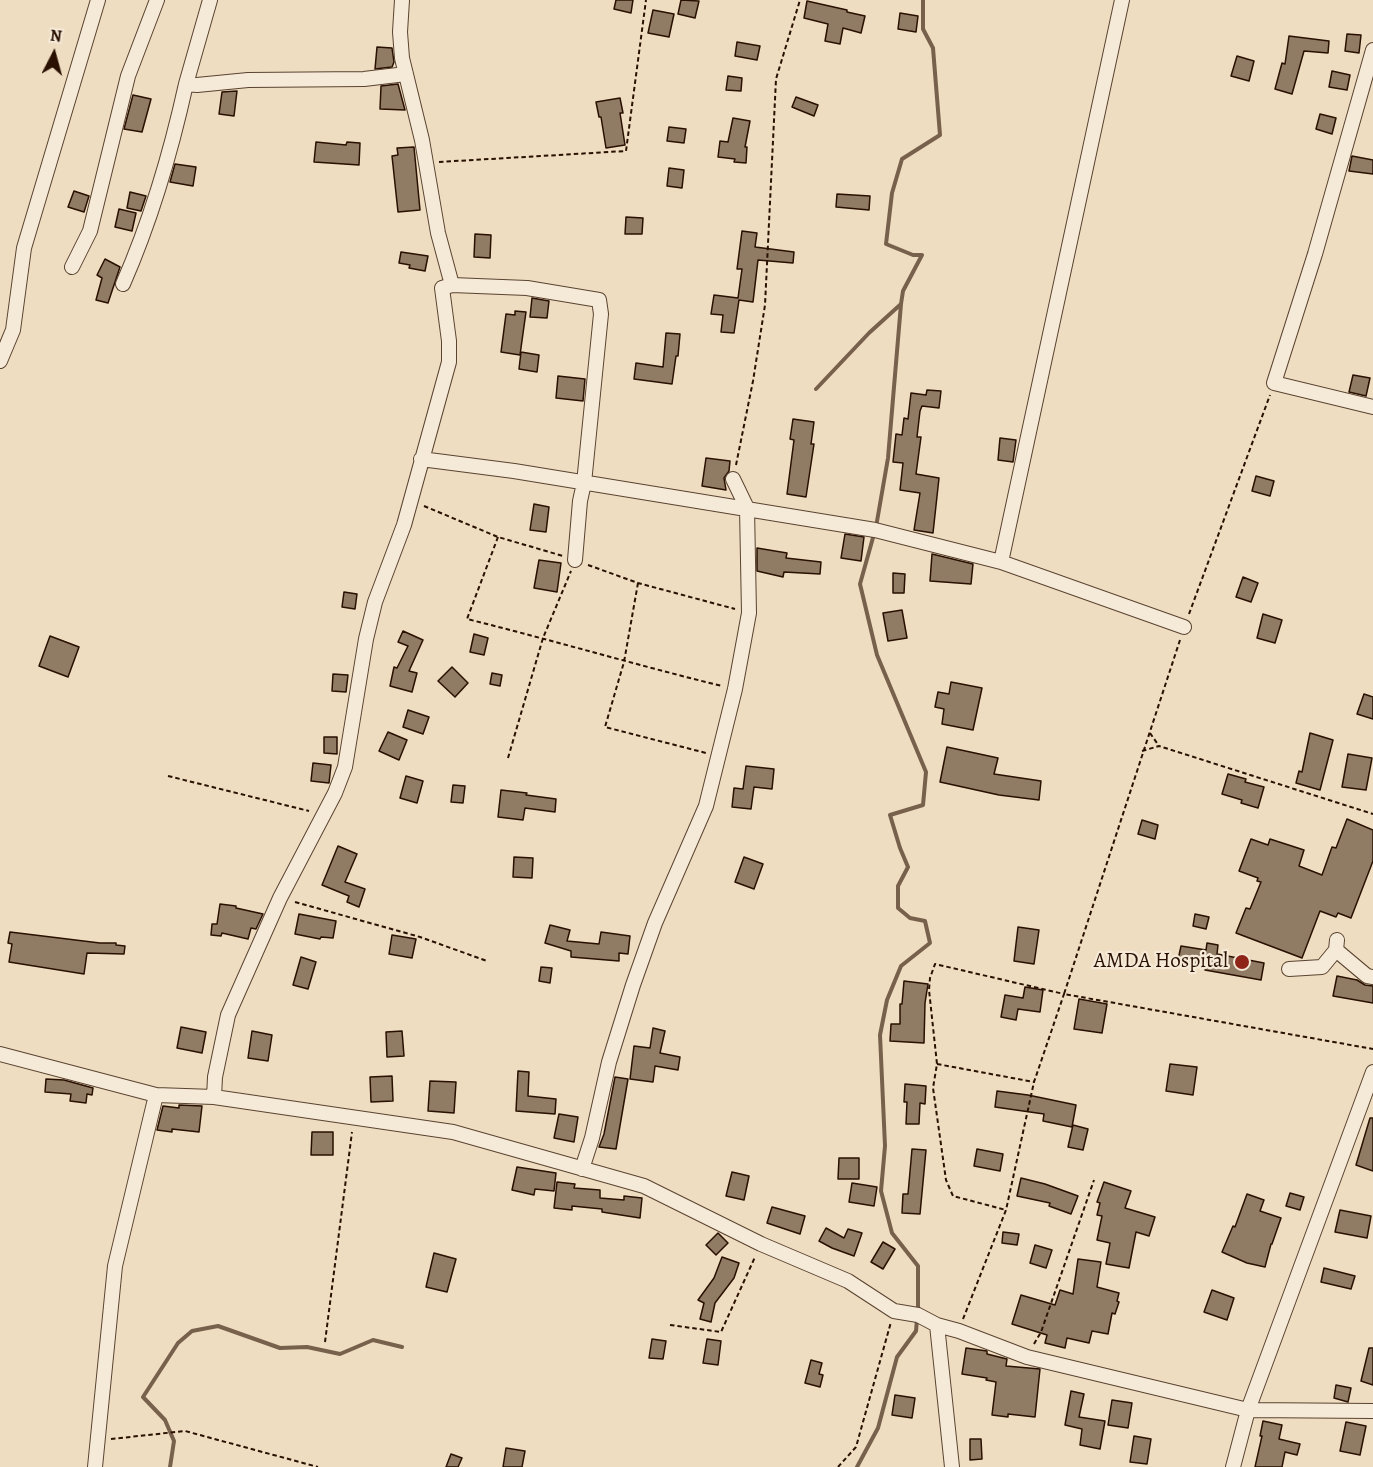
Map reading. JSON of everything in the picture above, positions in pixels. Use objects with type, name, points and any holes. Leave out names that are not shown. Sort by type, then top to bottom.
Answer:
[{"type":"street","points":[[0,361],[13,330],[24,248],[98,0]]},
{"type":"street","points":[[72,267],[90,231],[128,76],[156,0]]},
{"type":"street","points":[[123,284],[139,248],[158,192],[210,0]]},
{"type":"street","points":[[402,0],[400,32],[402,58],[426,163],[438,233],[452,285]]},
{"type":"street","points":[[1001,562],[1122,0]]},
{"type":"street","points":[[1373,50],[1315,254],[1274,383],[1373,407]]},
{"type":"street","points":[[186,84],[248,80],[364,79],[406,74]]},
{"type":"street","points":[[214,1097],[215,1077],[228,1015],[280,898],[335,793],[345,767],[368,630],[375,602],[404,525],[421,459],[444,388],[449,362],[449,341],[442,288],[452,285],[527,288],[599,300],[602,314],[575,560]]},
{"type":"street","points":[[0,319],[14,323]]},
{"type":"street","points":[[421,459],[514,471],[875,530],[1001,562],[1184,627]]},
{"type":"street","points":[[582,1168],[592,1138],[609,1062],[633,985],[655,923],[705,806],[735,689],[749,613],[747,508],[733,479]]},
{"type":"street","points":[[1289,969],[1323,967],[1337,945],[1366,976],[1373,977]]},
{"type":"street","points":[[0,1054],[156,1095],[214,1097],[453,1132],[644,1186],[761,1244],[848,1281],[894,1311],[918,1316],[937,1326],[959,1331],[1027,1357],[1248,1410],[1373,1411]]},
{"type":"street","points":[[1233,1467],[1248,1410],[1373,1072]]},
{"type":"street","points":[[90,1465],[97,1441],[115,1266],[156,1095]]},
{"type":"street","points":[[937,1326],[952,1467]]},
{"type":"path","points":[[426,163],[626,150],[646,0]]},
{"type":"path","points":[[733,479],[753,381],[765,305],[776,79],[800,0]]},
{"type":"path","points":[[959,1331],[1006,1210],[1034,1082],[1142,751],[1184,627],[1274,383]]},
{"type":"path","points":[[498,537],[467,619],[624,662],[735,689]]},
{"type":"path","points":[[508,758],[543,638],[575,560]]},
{"type":"path","points":[[638,582],[624,662],[605,727],[719,756]]},
{"type":"path","points":[[1149,732],[1159,746]]},
{"type":"path","points":[[1142,751],[1159,746],[1373,813]]},
{"type":"path","points":[[168,776],[323,814]]},
{"type":"path","points":[[280,898],[420,936],[487,961]]},
{"type":"path","points":[[1006,1210],[953,1197],[946,1180],[933,1088],[937,1064],[929,990],[935,964],[1064,994],[1373,1049]]},
{"type":"path","points":[[937,1064],[1034,1082]]},
{"type":"path","points":[[325,1342],[354,1117]]},
{"type":"path","points":[[1027,1357],[1041,1332],[1094,1180]]},
{"type":"path","points":[[670,1325],[721,1332],[761,1244]]},
{"type":"path","points":[[838,1467],[856,1447],[894,1311]]},
{"type":"path","points":[[97,1441],[185,1431],[318,1467]]},
{"type":"building","points":[[616,0],[633,0],[631,13],[614,9]]},
{"type":"building","points":[[681,0],[699,1],[695,18],[678,14]]},
{"type":"building","points":[[807,1],[865,16],[861,33],[843,28],[840,44],[825,41],[828,24],[804,18]]},
{"type":"building","points":[[653,10],[674,14],[669,37],[648,33]]},
{"type":"building","points":[[900,13],[918,16],[916,32],[898,29]]},
{"type":"building","points":[[1347,34],[1361,35],[1359,53],[1345,51]]},
{"type":"building","points":[[1289,36],[1329,41],[1328,53],[1304,51],[1292,94],[1275,89],[1282,63],[1285,64]]},
{"type":"building","points":[[737,42],[760,46],[757,60],[735,56]]},
{"type":"building","points":[[377,47],[392,48],[394,62],[392,67],[375,69]]},
{"type":"building","points":[[1237,56],[1254,61],[1249,81],[1231,76]]},
{"type":"building","points":[[1332,71],[1350,75],[1347,90],[1329,87]]},
{"type":"building","points":[[728,76],[742,78],[741,91],[726,90]]},
{"type":"building","points":[[398,84],[405,110],[380,109],[381,86]]},
{"type":"building","points":[[237,91],[234,116],[219,114],[222,92]]},
{"type":"building","points":[[133,95],[151,99],[142,132],[124,129]]},
{"type":"building","points":[[796,97],[818,105],[814,116],[792,107]]},
{"type":"building","points":[[620,98],[625,145],[606,148],[596,102]]},
{"type":"building","points":[[1320,114],[1336,118],[1332,134],[1316,129]]},
{"type":"building","points":[[733,118],[750,121],[745,147],[747,147],[746,163],[718,157],[720,141],[728,142]]},
{"type":"building","points":[[669,127],[686,129],[684,143],[667,141]]},
{"type":"building","points":[[316,142],[346,145],[347,142],[360,143],[359,165],[314,162]]},
{"type":"building","points":[[414,147],[420,210],[398,212],[392,156],[398,155],[397,148]]},
{"type":"building","points":[[1352,156],[1373,160],[1373,174],[1349,171]]},
{"type":"building","points":[[175,164],[196,167],[193,186],[170,182]]},
{"type":"building","points":[[669,168],[684,170],[682,188],[667,186]]},
{"type":"building","points":[[74,191],[89,196],[84,212],[68,207]]},
{"type":"building","points":[[130,192],[146,196],[141,211],[127,208]]},
{"type":"building","points":[[837,194],[870,196],[869,210],[836,207]]},
{"type":"building","points":[[119,209],[136,213],[132,231],[115,227]]},
{"type":"building","points":[[626,217],[643,218],[642,234],[625,234]]},
{"type":"building","points":[[742,231],[757,233],[755,247],[794,252],[793,263],[758,260],[753,302],[739,300],[734,333],[721,332],[723,315],[711,314],[714,295],[738,298],[742,269],[737,269]]},
{"type":"building","points":[[475,234],[491,235],[490,258],[474,257]]},
{"type":"building","points":[[401,252],[428,256],[425,271],[409,268],[410,265],[399,263]]},
{"type":"building","points":[[105,259],[120,267],[108,303],[96,300],[102,278],[97,275]]},
{"type":"building","points":[[532,298],[549,301],[547,318],[530,317]]},
{"type":"building","points":[[515,311],[526,312],[520,355],[501,352],[506,314],[515,315]]},
{"type":"building","points":[[666,333],[680,334],[672,384],[634,379],[636,363],[663,367]]},
{"type":"building","points":[[521,352],[539,355],[537,372],[519,369]]},
{"type":"building","points":[[1353,375],[1370,378],[1366,396],[1349,392]]},
{"type":"building","points":[[558,376],[585,379],[583,401],[556,398]]},
{"type":"building","points":[[927,390],[941,391],[939,408],[922,406],[920,411],[917,437],[921,437],[916,474],[939,478],[933,533],[914,530],[920,493],[900,490],[903,463],[893,462],[896,434],[902,435],[904,418],[908,419],[911,393],[926,395]]},
{"type":"building","points":[[793,419],[814,422],[811,444],[814,444],[806,497],[787,494],[794,440],[790,439]]},
{"type":"building","points":[[1000,438],[1016,440],[1013,462],[998,460]]},
{"type":"building","points":[[706,458],[730,461],[729,471],[724,478],[726,490],[702,486]]},
{"type":"building","points":[[1256,476],[1274,481],[1270,496],[1252,491]]},
{"type":"building","points":[[534,504],[549,507],[546,532],[530,530]]},
{"type":"building","points":[[845,534],[864,537],[861,561],[841,558]]},
{"type":"building","points":[[757,548],[787,553],[786,558],[821,562],[820,574],[784,572],[783,577],[757,571]]},
{"type":"building","points":[[932,554],[973,564],[971,584],[930,581]]},
{"type":"building","points":[[539,560],[561,563],[557,592],[534,588]]},
{"type":"building","points":[[893,573],[905,574],[904,593],[893,593]]},
{"type":"building","points":[[1243,577],[1258,583],[1251,602],[1236,597]]},
{"type":"building","points":[[344,592],[357,594],[355,609],[342,607]]},
{"type":"building","points":[[902,610],[907,638],[888,641],[883,613]]},
{"type":"building","points":[[1263,614],[1282,620],[1275,643],[1257,638]]},
{"type":"building","points":[[403,631],[423,640],[409,671],[417,673],[412,692],[390,686],[394,667],[397,668],[408,646],[398,642]]},
{"type":"building","points":[[474,634],[488,638],[484,655],[470,652]]},
{"type":"building","points":[[50,636],[79,647],[68,677],[39,666]]},
{"type":"building","points":[[452,667],[468,683],[455,697],[438,681]]},
{"type":"building","points":[[492,673],[502,675],[500,686],[490,684]]},
{"type":"building","points":[[333,674],[348,675],[346,692],[332,691]]},
{"type":"building","points":[[951,682],[982,688],[973,730],[942,724],[944,709],[935,707],[938,692],[949,694]]},
{"type":"building","points":[[1364,694],[1373,697],[1373,719],[1357,714]]},
{"type":"building","points":[[408,710],[429,717],[423,734],[403,727]]},
{"type":"building","points":[[388,732],[407,740],[399,760],[379,751]]},
{"type":"building","points":[[1310,733],[1333,740],[1320,790],[1296,783],[1299,771],[1302,772]]},
{"type":"building","points":[[324,737],[337,737],[337,754],[324,753]]},
{"type":"building","points":[[947,747],[998,758],[994,774],[1041,781],[1039,800],[999,795],[940,782]]},
{"type":"building","points":[[1348,754],[1372,758],[1366,790],[1342,787]]},
{"type":"building","points":[[313,763],[331,765],[329,783],[311,781]]},
{"type":"building","points":[[746,766],[774,769],[772,789],[754,787],[751,809],[732,807],[734,788],[743,789]]},
{"type":"building","points":[[1228,774],[1264,787],[1258,808],[1222,794]]},
{"type":"building","points":[[406,776],[423,781],[417,803],[400,798]]},
{"type":"building","points":[[453,785],[465,786],[463,803],[451,802]]},
{"type":"building","points":[[501,790],[556,799],[555,812],[525,808],[523,820],[498,817]]},
{"type":"building","points":[[1347,819],[1373,830],[1373,861],[1351,918],[1338,913],[1336,917],[1320,911],[1302,958],[1236,933],[1246,908],[1250,909],[1261,882],[1257,881],[1258,878],[1239,871],[1251,839],[1268,845],[1270,839],[1304,850],[1299,866],[1322,875],[1332,847],[1336,848]]},
{"type":"building","points":[[1142,820],[1158,825],[1155,839],[1138,834]]},
{"type":"building","points":[[338,846],[357,854],[345,882],[365,889],[359,907],[347,902],[349,896],[322,885]]},
{"type":"building","points":[[514,857],[533,858],[532,878],[513,877]]},
{"type":"building","points":[[744,857],[763,864],[754,889],[735,882]]},
{"type":"building","points":[[220,904],[263,914],[256,929],[251,928],[248,939],[222,933],[221,936],[211,935],[212,924],[217,924]]},
{"type":"building","points":[[299,914],[336,921],[333,938],[321,937],[320,939],[295,934]]},
{"type":"building","points":[[1195,914],[1209,917],[1206,929],[1193,926]]},
{"type":"building","points":[[550,925],[570,930],[567,941],[599,944],[601,932],[630,936],[628,954],[619,953],[619,961],[571,957],[571,951],[545,943]]},
{"type":"building","points":[[1018,927],[1039,930],[1034,964],[1014,961]]},
{"type":"building","points":[[10,932],[116,943],[116,945],[125,946],[124,954],[87,953],[84,974],[9,962],[12,944],[8,943]]},
{"type":"building","points":[[392,935],[416,939],[412,958],[389,954]]},
{"type":"building","points":[[1207,943],[1218,945],[1217,954],[1264,963],[1261,980],[1205,970],[1206,965],[1178,960],[1181,946],[1206,950]]},
{"type":"building","points":[[301,957],[316,962],[308,989],[293,985]]},
{"type":"building","points":[[541,967],[552,968],[550,983],[539,981]]},
{"type":"building","points":[[1337,976],[1373,986],[1373,1003],[1333,996]]},
{"type":"building","points":[[904,981],[928,984],[924,1043],[890,1041],[891,1024],[900,1024],[900,1004],[902,1004]]},
{"type":"building","points":[[1025,987],[1043,990],[1040,1012],[1018,1009],[1016,1020],[1001,1017],[1005,995],[1023,998]]},
{"type":"building","points":[[1079,999],[1107,1004],[1102,1033],[1074,1029]]},
{"type":"building","points":[[181,1027],[206,1032],[202,1053],[177,1048]]},
{"type":"building","points":[[653,1028],[665,1031],[660,1053],[680,1057],[678,1070],[655,1066],[653,1082],[630,1079],[634,1046],[650,1048]]},
{"type":"building","points":[[252,1031],[272,1035],[268,1061],[248,1058]]},
{"type":"building","points":[[402,1031],[404,1056],[387,1057],[386,1032]]},
{"type":"building","points":[[1170,1064],[1197,1067],[1193,1095],[1166,1091]]},
{"type":"building","points":[[518,1071],[529,1072],[528,1096],[556,1099],[555,1114],[516,1111]]},
{"type":"building","points":[[392,1076],[393,1101],[371,1102],[370,1077]]},
{"type":"building","points":[[615,1077],[628,1079],[616,1149],[599,1147],[604,1134]]},
{"type":"building","points":[[46,1079],[64,1080],[93,1088],[92,1095],[87,1094],[86,1103],[70,1101],[71,1094],[45,1092]]},
{"type":"building","points":[[430,1081],[456,1082],[454,1113],[428,1111]]},
{"type":"building","points":[[905,1084],[926,1086],[925,1104],[920,1103],[919,1124],[906,1124]]},
{"type":"building","points":[[997,1091],[1076,1105],[1072,1127],[1043,1121],[1044,1114],[995,1107]]},
{"type":"building","points":[[179,1105],[202,1106],[199,1132],[157,1130],[163,1106],[179,1108]]},
{"type":"building","points":[[559,1114],[578,1117],[574,1142],[554,1138]]},
{"type":"building","points":[[1370,1118],[1373,1118],[1373,1171],[1356,1165]]},
{"type":"building","points":[[1073,1125],[1088,1129],[1083,1150],[1068,1147]]},
{"type":"building","points":[[312,1132],[333,1132],[333,1155],[311,1155]]},
{"type":"building","points":[[912,1149],[926,1150],[920,1214],[902,1213],[903,1194],[908,1194]]},
{"type":"building","points":[[977,1149],[1003,1154],[1000,1171],[974,1166]]},
{"type":"building","points":[[839,1158],[859,1158],[859,1179],[838,1179]]},
{"type":"building","points":[[517,1167],[556,1173],[554,1191],[535,1189],[534,1195],[512,1190]]},
{"type":"building","points":[[732,1172],[749,1176],[744,1200],[726,1196]]},
{"type":"building","points":[[1021,1178],[1078,1196],[1071,1214],[1049,1206],[1050,1203],[1017,1196]]},
{"type":"building","points":[[557,1182],[575,1184],[574,1188],[600,1190],[600,1198],[624,1200],[624,1196],[642,1198],[640,1218],[602,1212],[602,1209],[572,1206],[572,1210],[554,1208]]},
{"type":"building","points":[[1104,1182],[1131,1191],[1125,1208],[1155,1217],[1149,1236],[1136,1232],[1129,1268],[1106,1264],[1110,1243],[1097,1240],[1102,1216],[1097,1215],[1100,1203],[1097,1202]]},
{"type":"building","points":[[852,1183],[877,1187],[874,1206],[849,1202]]},
{"type":"building","points":[[1290,1193],[1304,1197],[1300,1210],[1286,1206]]},
{"type":"building","points":[[1247,1194],[1264,1200],[1260,1211],[1281,1218],[1265,1267],[1247,1263],[1222,1252],[1233,1226],[1235,1227]]},
{"type":"building","points":[[772,1207],[805,1216],[800,1234],[767,1223]]},
{"type":"building","points":[[1340,1210],[1371,1216],[1367,1238],[1335,1232]]},
{"type":"building","points":[[826,1228],[844,1238],[848,1229],[862,1233],[854,1256],[819,1241]]},
{"type":"building","points":[[1003,1232],[1019,1234],[1017,1245],[1002,1243]]},
{"type":"building","points":[[718,1233],[728,1243],[716,1255],[706,1245]]},
{"type":"building","points":[[883,1242],[895,1249],[883,1269],[871,1262]]},
{"type":"building","points":[[1035,1245],[1052,1250],[1046,1268],[1030,1263]]},
{"type":"building","points":[[434,1253],[456,1259],[447,1292],[426,1287]]},
{"type":"building","points":[[722,1257],[739,1263],[734,1278],[715,1303],[711,1322],[700,1319],[704,1303],[698,1300],[714,1278]]},
{"type":"building","points":[[1078,1259],[1101,1262],[1097,1287],[1119,1293],[1117,1301],[1119,1302],[1115,1314],[1112,1313],[1108,1334],[1092,1331],[1089,1343],[1067,1338],[1065,1348],[1045,1343],[1047,1335],[1012,1324],[1021,1295],[1055,1305],[1060,1290],[1073,1294]]},
{"type":"building","points":[[1324,1268],[1355,1276],[1351,1289],[1321,1282]]},
{"type":"building","points":[[1212,1290],[1234,1298],[1227,1320],[1204,1312]]},
{"type":"building","points":[[652,1339],[666,1341],[663,1359],[649,1358]]},
{"type":"building","points":[[707,1339],[721,1341],[718,1365],[703,1363]]},
{"type":"building","points":[[966,1348],[987,1351],[987,1354],[1007,1359],[1006,1366],[1040,1369],[1035,1417],[992,1415],[996,1382],[986,1380],[987,1378],[962,1374]]},
{"type":"building","points":[[1369,1348],[1373,1348],[1373,1385],[1361,1381]]},
{"type":"building","points":[[811,1360],[822,1363],[819,1374],[823,1375],[820,1387],[805,1383]]},
{"type":"building","points":[[1336,1385],[1351,1388],[1348,1402],[1334,1398]]},
{"type":"building","points":[[1071,1391],[1084,1394],[1079,1417],[1105,1421],[1100,1449],[1080,1445],[1082,1429],[1065,1425]]},
{"type":"building","points":[[895,1395],[915,1398],[912,1418],[892,1415]]},
{"type":"building","points":[[1112,1400],[1132,1403],[1128,1428],[1108,1425]]},
{"type":"building","points":[[1263,1421],[1282,1425],[1279,1439],[1300,1444],[1297,1455],[1285,1452],[1282,1467],[1255,1467]]},
{"type":"building","points":[[1346,1422],[1366,1426],[1360,1455],[1340,1451]]},
{"type":"building","points":[[1134,1436],[1151,1439],[1147,1464],[1130,1462]]},
{"type":"building","points":[[970,1439],[981,1439],[982,1459],[970,1460]]},
{"type":"building","points":[[506,1448],[525,1451],[522,1467],[503,1467]]},
{"type":"building","points":[[451,1454],[462,1458],[458,1467],[446,1467]]},
{"type":"waterway","points":[[816,389],[869,333],[901,304],[903,291],[922,255],[913,255],[886,244],[892,193],[902,159],[940,135],[933,48],[923,29],[923,0]]},
{"type":"waterway","points":[[876,527],[888,458],[901,304]]},
{"type":"waterway","points":[[874,534],[860,584],[877,655],[926,772],[923,805],[890,815],[908,867],[898,886],[898,908],[910,918],[925,921],[930,943],[901,966],[887,1000],[880,1035],[885,1146],[881,1191],[892,1233],[918,1266],[918,1312]]},
{"type":"waterway","points":[[857,1467],[878,1428],[897,1357],[916,1331],[917,1319]]},
{"type":"waterway","points":[[170,1467],[174,1441],[165,1420],[143,1397],[178,1343],[192,1331],[218,1326],[280,1348],[307,1347],[340,1354],[373,1340],[402,1347]]},
{"type":"place","name":"AMDA Hospital","points":[[1242,962]]}]
